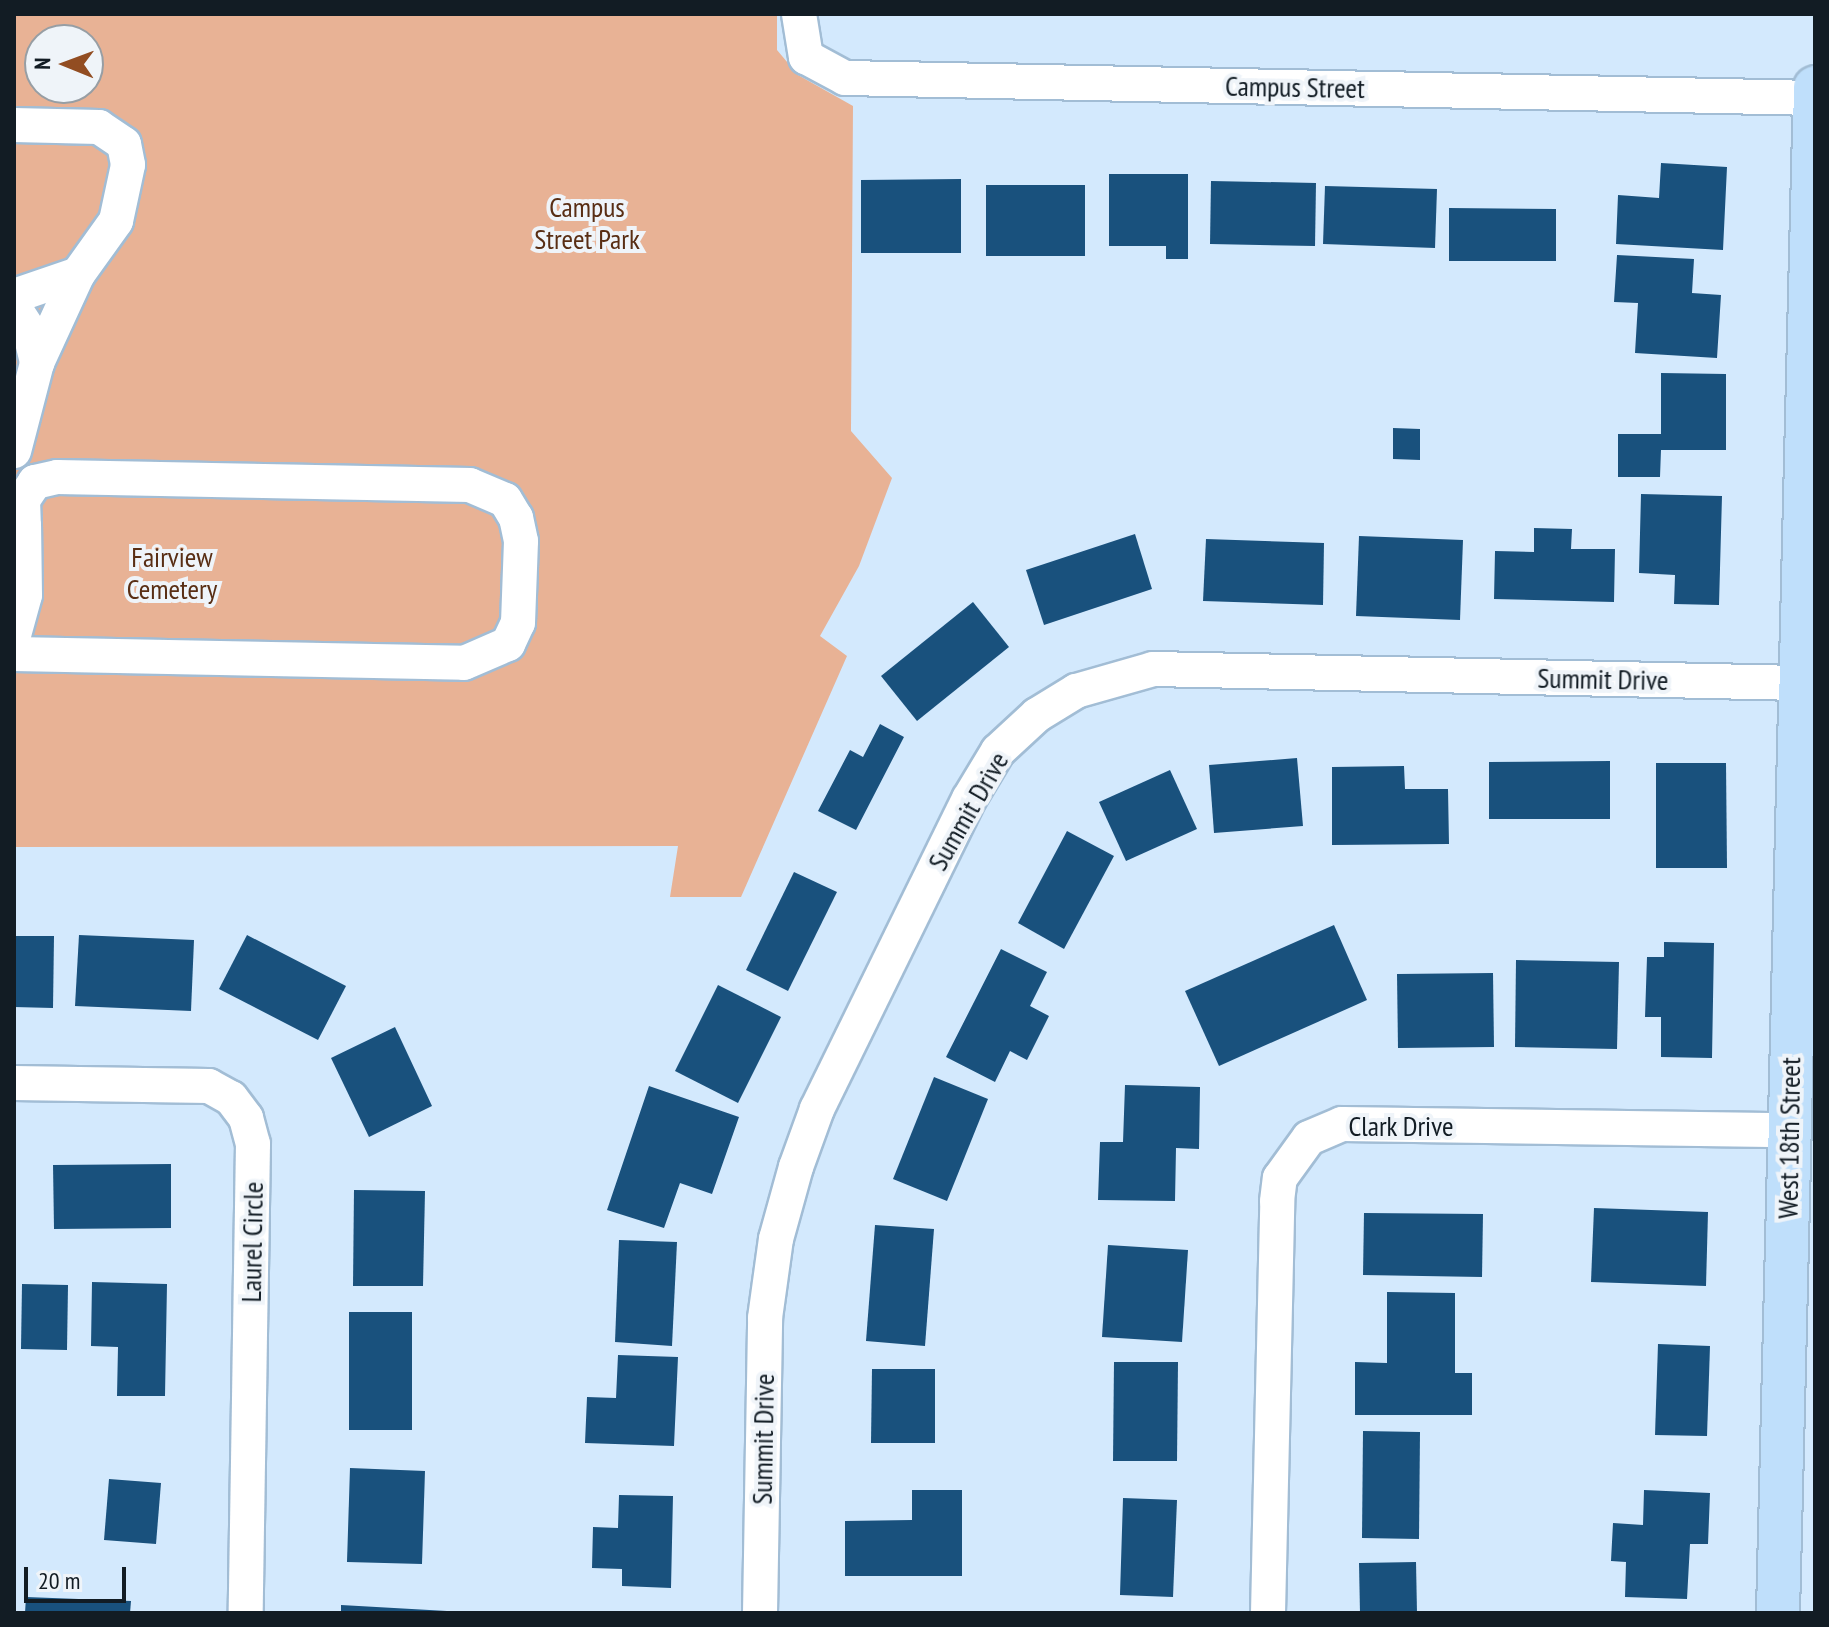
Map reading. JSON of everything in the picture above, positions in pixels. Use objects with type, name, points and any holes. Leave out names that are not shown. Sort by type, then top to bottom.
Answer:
[{"type":"main road","name":"West 18th Street","points":[[1778,1613],[1800,683],[1809,532],[1815,87]]},
{"type":"street","name":"Campus Street","points":[[799,24],[806,57],[845,78],[1815,98]]},
{"type":"street","points":[[14,125],[99,127],[124,144],[128,188],[116,221],[78,274],[37,363],[14,451]]},
{"type":"street","points":[[14,296],[78,274]]},
{"type":"street","points":[[14,307],[29,330],[37,363]]},
{"type":"street","points":[[14,654],[60,655],[464,663],[508,644],[518,623],[521,541],[505,500],[470,485],[77,476],[22,495],[19,627],[26,636],[60,655]]},
{"type":"street","name":"Summit Drive","points":[[760,1613],[765,1318],[776,1239],[796,1167],[817,1109],[969,799],[998,751],[1037,715],[1076,691],[1153,669],[1800,683]]},
{"type":"street","name":"Laurel Circle","points":[[14,1083],[209,1086],[231,1098],[246,1118],[253,1144],[246,1613]]},
{"type":"street","name":"Clark Drive","points":[[1268,1613],[1277,1201],[1280,1178],[1309,1138],[1342,1124],[1789,1130]]},
{"type":"green space","points":[[14,14],[777,14],[777,50],[798,75],[853,106],[851,431],[892,478],[859,566],[820,636],[847,656],[741,897],[670,897],[678,846],[14,847]]},
{"type":"building","points":[[1661,163],[1727,167],[1723,250],[1616,244],[1618,195],[1659,198]]},
{"type":"building","points":[[1109,174],[1188,174],[1188,259],[1166,259],[1166,246],[1109,246]]},
{"type":"building","points":[[961,179],[961,253],[861,253],[861,180]]},
{"type":"building","points":[[1211,181],[1316,183],[1315,246],[1210,244]]},
{"type":"building","points":[[986,185],[1085,185],[1085,256],[986,256]]},
{"type":"building","points":[[1325,186],[1437,189],[1435,248],[1323,244]]},
{"type":"building","points":[[1449,208],[1556,209],[1556,261],[1449,261]]},
{"type":"building","points":[[1617,255],[1694,259],[1692,293],[1721,295],[1717,358],[1635,353],[1638,303],[1614,302]]},
{"type":"building","points":[[1661,373],[1726,374],[1726,450],[1661,450],[1660,477],[1618,477],[1618,434],[1661,434]]},
{"type":"building","points":[[1393,428],[1420,429],[1420,460],[1393,459]]},
{"type":"building","points":[[1641,494],[1722,496],[1719,605],[1674,604],[1675,575],[1639,573]]},
{"type":"building","points":[[1534,528],[1572,529],[1571,549],[1615,549],[1614,602],[1494,599],[1495,551],[1534,552]]},
{"type":"building","points":[[1135,534],[1152,589],[1044,625],[1026,570]]},
{"type":"building","points":[[1359,536],[1463,540],[1460,620],[1356,616]]},
{"type":"building","points":[[1206,539],[1324,543],[1323,605],[1203,601]]},
{"type":"building","points":[[973,602],[1009,647],[917,721],[881,676]]},
{"type":"building","points":[[880,724],[904,737],[856,830],[818,811],[850,750],[863,757]]},
{"type":"building","points":[[1297,758],[1303,826],[1214,833],[1209,765]]},
{"type":"building","points":[[1610,761],[1610,819],[1489,819],[1489,762]]},
{"type":"building","points":[[1656,763],[1726,763],[1727,868],[1656,868]]},
{"type":"building","points":[[1404,766],[1405,789],[1448,789],[1449,844],[1332,845],[1332,767]]},
{"type":"building","points":[[1170,770],[1197,829],[1126,861],[1099,802]]},
{"type":"building","points":[[1067,831],[1114,856],[1064,949],[1018,923]]},
{"type":"building","points":[[794,872],[837,892],[788,991],[746,970]]},
{"type":"building","points":[[1334,925],[1367,1000],[1219,1066],[1185,991]]},
{"type":"building","points":[[79,935],[194,940],[191,1011],[75,1006]]},
{"type":"building","points":[[247,935],[346,986],[318,1040],[219,989]]},
{"type":"building","points":[[14,936],[54,936],[53,1008],[14,1007]]},
{"type":"building","points":[[1664,942],[1714,943],[1712,1058],[1661,1057],[1661,1017],[1645,1017],[1647,957],[1664,957]]},
{"type":"building","points":[[1001,949],[1047,972],[1030,1006],[1049,1016],[1027,1060],[1010,1051],[995,1082],[946,1057]]},
{"type":"building","points":[[1516,960],[1619,962],[1617,1049],[1515,1047]]},
{"type":"building","points":[[1493,973],[1494,1047],[1398,1048],[1397,974]]},
{"type":"building","points":[[718,985],[781,1017],[738,1103],[675,1071]]},
{"type":"building","points":[[395,1027],[432,1106],[369,1137],[331,1058]]},
{"type":"building","points":[[934,1077],[988,1099],[947,1201],[893,1179]]},
{"type":"building","points":[[1125,1085],[1200,1087],[1199,1149],[1176,1148],[1175,1201],[1098,1200],[1100,1142],[1123,1142]]},
{"type":"building","points":[[649,1086],[739,1117],[712,1194],[680,1183],[664,1228],[607,1210]]},
{"type":"building","points":[[171,1164],[171,1228],[54,1229],[53,1165]]},
{"type":"building","points":[[354,1190],[425,1191],[423,1286],[353,1286]]},
{"type":"building","points":[[1594,1208],[1708,1212],[1706,1286],[1591,1282]]},
{"type":"building","points":[[1364,1213],[1483,1214],[1482,1277],[1363,1275]]},
{"type":"building","points":[[875,1225],[934,1229],[925,1346],[866,1341]]},
{"type":"building","points":[[619,1240],[677,1242],[672,1346],[615,1342]]},
{"type":"building","points":[[1108,1245],[1188,1250],[1182,1342],[1102,1337]]},
{"type":"building","points":[[92,1282],[167,1284],[165,1396],[117,1396],[118,1347],[91,1346]]},
{"type":"building","points":[[22,1284],[68,1285],[67,1350],[21,1349]]},
{"type":"building","points":[[1387,1292],[1455,1293],[1455,1373],[1472,1373],[1472,1415],[1355,1415],[1355,1362],[1387,1363]]},
{"type":"building","points":[[349,1312],[412,1312],[412,1430],[349,1430]]},
{"type":"building","points":[[1658,1344],[1710,1346],[1707,1436],[1655,1435]]},
{"type":"building","points":[[618,1355],[678,1357],[674,1446],[585,1443],[587,1397],[616,1398]]},
{"type":"building","points":[[1114,1362],[1178,1362],[1177,1461],[1113,1461]]},
{"type":"building","points":[[872,1369],[935,1369],[935,1443],[871,1443]]},
{"type":"building","points":[[1363,1431],[1420,1432],[1419,1539],[1362,1538]]},
{"type":"building","points":[[350,1468],[425,1471],[422,1564],[347,1562]]},
{"type":"building","points":[[109,1479],[161,1483],[156,1544],[104,1540]]},
{"type":"building","points":[[912,1490],[962,1490],[962,1576],[845,1576],[845,1521],[912,1520]]},
{"type":"building","points":[[1644,1490],[1710,1493],[1708,1544],[1690,1544],[1687,1599],[1625,1597],[1626,1562],[1611,1561],[1613,1523],[1643,1525]]},
{"type":"building","points":[[619,1495],[673,1496],[671,1588],[622,1586],[622,1569],[592,1568],[593,1527],[618,1528]]},
{"type":"building","points":[[1123,1498],[1177,1500],[1173,1597],[1120,1595]]},
{"type":"building","points":[[1416,1562],[1417,1613],[1360,1613],[1359,1563]]},
{"type":"building","points":[[26,1597],[131,1601],[130,1613],[25,1613]]},
{"type":"building","points":[[341,1605],[447,1611],[341,1613]]},
{"type":"park label","name":"Campus Street Park","points":[[587,223]]},
{"type":"park label","name":"Fairview Cemetery","points":[[172,573]]}]
